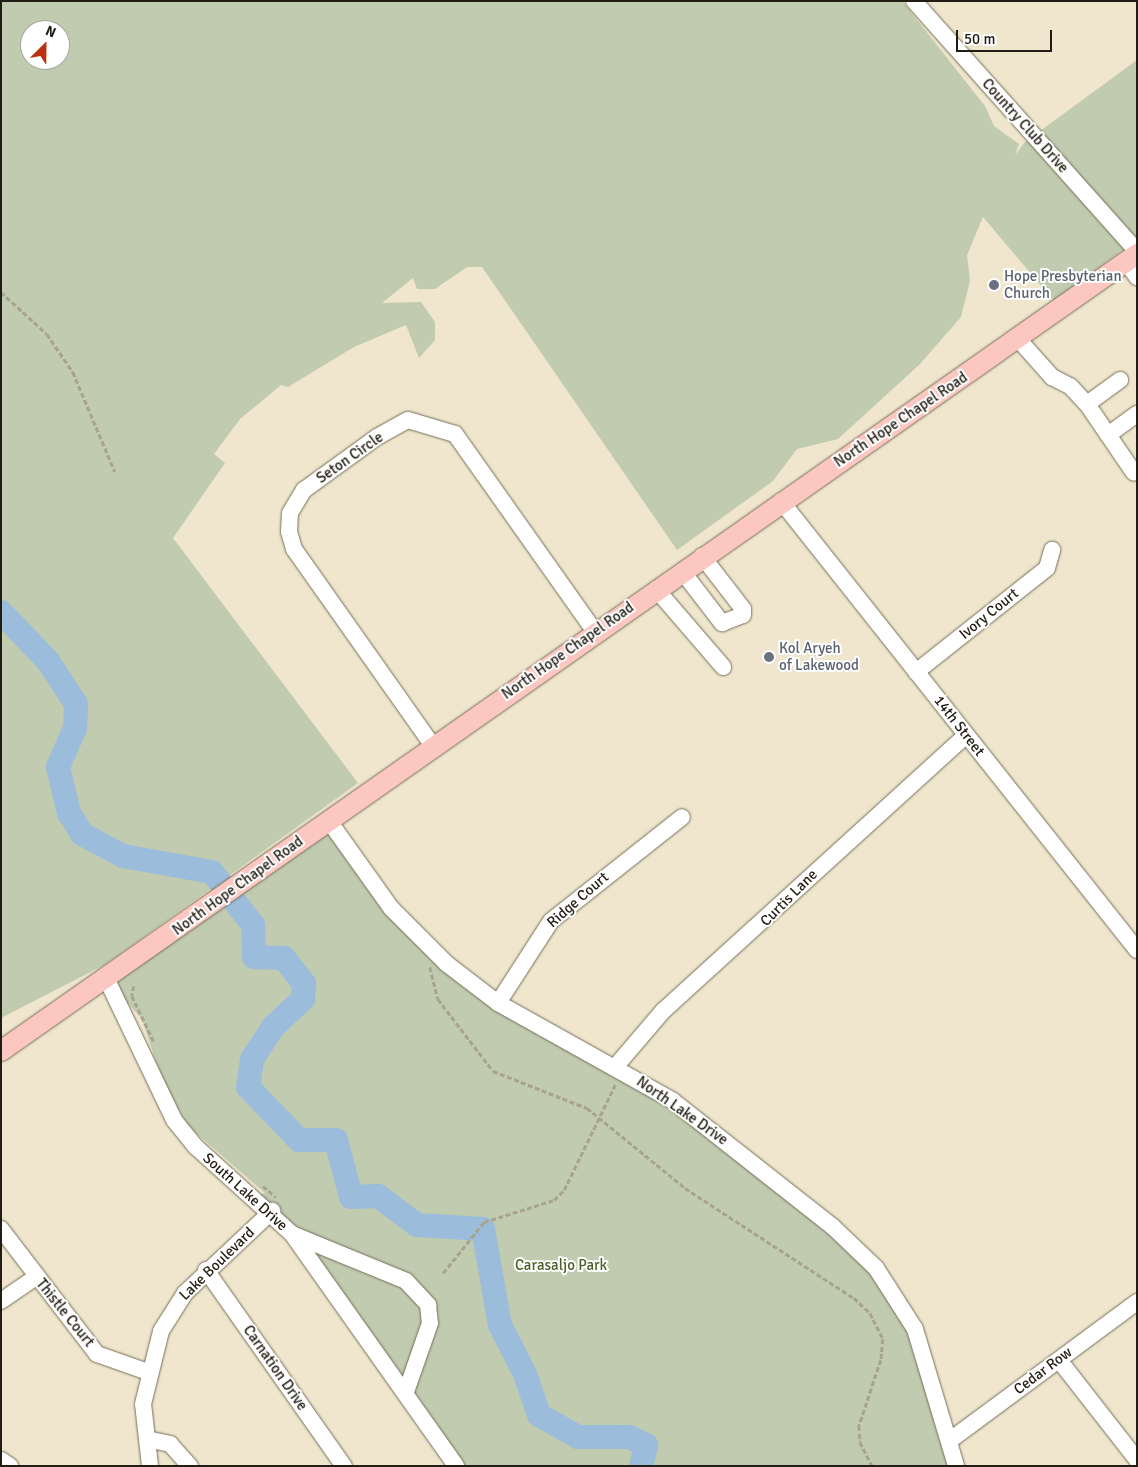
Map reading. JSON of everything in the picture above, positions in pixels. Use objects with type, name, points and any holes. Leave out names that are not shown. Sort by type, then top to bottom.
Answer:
[{"type":"main road","name":"North Hope Chapel Road","points":[[1,1051],[107,980],[702,556],[1134,261]]},
{"type":"street","name":"Country Club Drive","points":[[914,1],[1134,261]]},
{"type":"street","points":[[1018,340],[1052,377],[1070,386],[1086,404],[1134,473]]},
{"type":"street","points":[[1086,404],[1120,380]]},
{"type":"street","points":[[1108,435],[1137,414]]},
{"type":"street","name":"Seton Circle","points":[[433,746],[294,549],[289,532],[290,513],[304,490],[377,437],[408,420],[455,434],[595,632]]},
{"type":"street","name":"14th Street","points":[[782,501],[1137,950]]},
{"type":"street","name":"Ivory Court","points":[[916,672],[1047,568],[1052,550]]},
{"type":"street","points":[[682,571],[722,623],[743,615],[743,609],[702,556]]},
{"type":"street","points":[[656,589],[723,667]]},
{"type":"street","name":"Curtis Lane","points":[[619,1068],[663,1011],[966,735]]},
{"type":"street","name":"Ridge Court","points":[[498,1003],[550,921],[682,817]]},
{"type":"street","name":"North Lake Drive","points":[[328,821],[391,908],[424,944],[498,1003],[619,1068],[673,1100],[832,1226],[876,1268],[915,1329],[956,1466]]},
{"type":"street","name":"South Lake Drive","points":[[107,980],[174,1120],[196,1147],[272,1211],[292,1234],[406,1392],[456,1466]]},
{"type":"street","name":"Lake Boulevard","points":[[150,1466],[143,1404],[148,1372],[173,1308],[206,1270],[272,1211]]},
{"type":"street","name":"Thistle Court","points":[[1,1229],[97,1354],[148,1372]]},
{"type":"street","points":[[292,1234],[406,1281],[428,1305],[430,1323],[406,1392]]},
{"type":"street","name":"Carnation Drive","points":[[206,1270],[344,1466]]},
{"type":"street","points":[[1,1301],[36,1277]]},
{"type":"street","name":"Cedar Row","points":[[949,1441],[1137,1302]]},
{"type":"street","points":[[1059,1360],[1137,1460]]},
{"type":"street","points":[[147,1439],[170,1444],[190,1466]]},
{"type":"street","points":[[1,1460],[10,1466]]},
{"type":"path","points":[[1,292],[47,334],[73,372],[115,472]]},
{"type":"path","points":[[424,944],[438,999],[484,1063],[501,1076],[565,1098],[599,1117],[685,1188],[854,1298],[870,1313],[883,1339],[881,1360],[859,1426],[860,1442],[872,1466]]},
{"type":"path","points":[[443,1273],[463,1251],[484,1222],[554,1200],[564,1190],[599,1117],[619,1068]]},
{"type":"green space","points":[[1,1],[902,1],[985,106],[994,126],[1019,144],[1015,155],[1025,142],[1137,60],[1137,239],[1054,301],[983,217],[967,255],[970,281],[961,317],[920,364],[838,439],[797,449],[773,481],[677,550],[482,267],[467,267],[435,289],[417,289],[413,278],[382,303],[421,302],[435,322],[435,340],[419,358],[406,325],[354,347],[288,387],[281,385],[240,419],[214,454],[225,463],[173,538],[358,783],[106,964],[1,1018]]},
{"type":"green space","name":"Carasaljo Park","points":[[329,821],[447,964],[616,1066],[832,1226],[905,1309],[957,1466],[456,1466],[255,1196],[265,1193],[188,1126],[162,1080],[142,1019],[107,980]]},
{"type":"waterway","points":[[1,612],[48,661],[76,704],[75,728],[58,767],[69,813],[82,834],[123,856],[212,872],[253,925],[254,957],[284,958],[304,984],[303,999],[273,1027],[252,1059],[248,1087],[299,1140],[336,1140],[351,1197],[378,1196],[417,1225],[483,1229],[500,1325],[525,1374],[539,1415],[578,1437],[629,1437],[646,1445],[641,1466]]},
{"type":"place","name":"Hope Presbyterian Church","points":[[994,285]]},
{"type":"place","name":"Kol Aryeh of Lakewood","points":[[769,657]]}]
